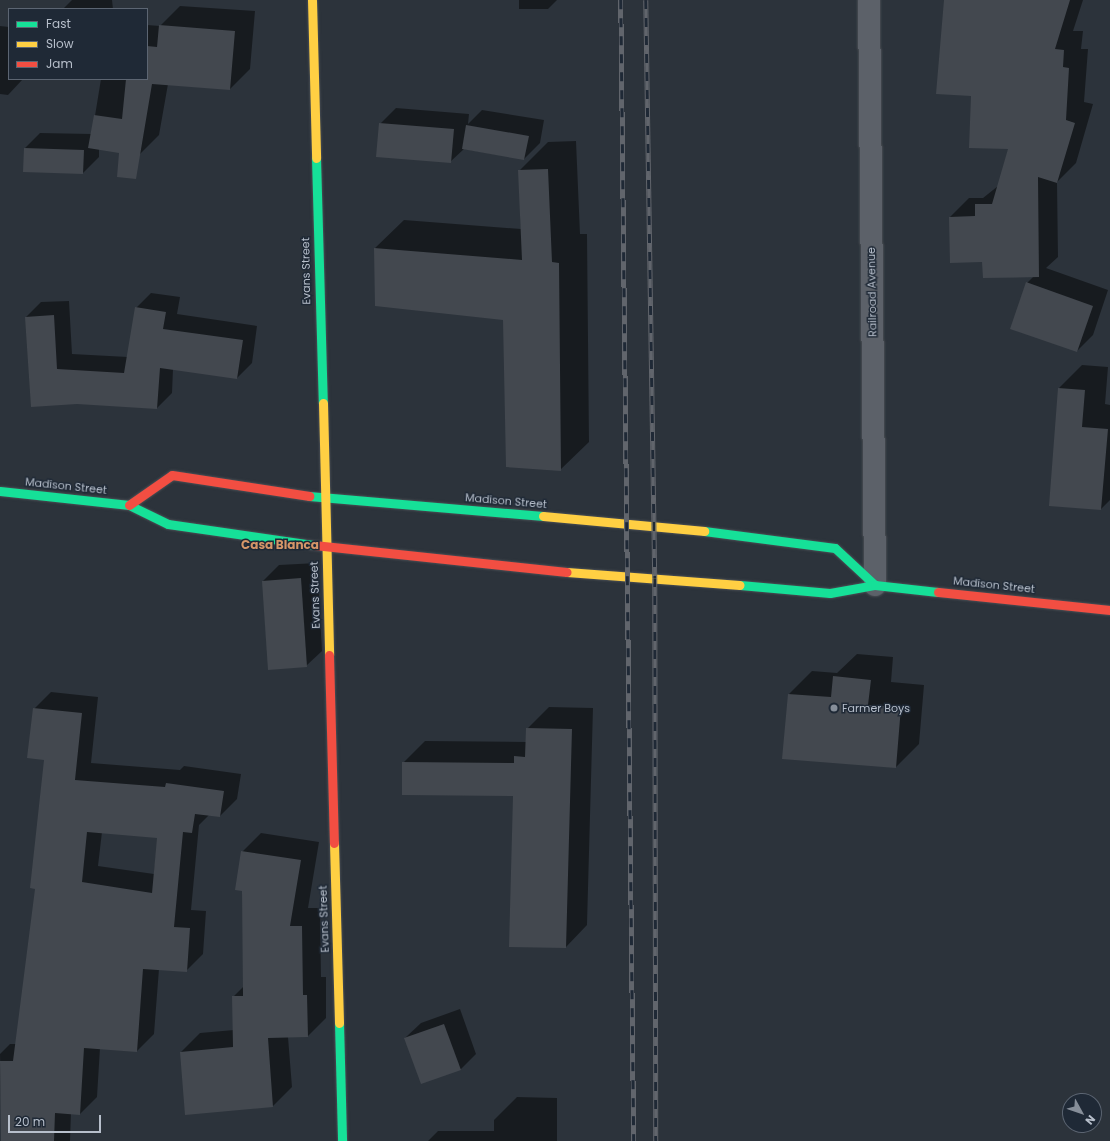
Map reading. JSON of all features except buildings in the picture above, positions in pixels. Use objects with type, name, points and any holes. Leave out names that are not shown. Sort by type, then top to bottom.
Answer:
[{"type":"street","name":"Evans Street","points":[[312,0],[342,1141]]},
{"type":"street","name":"Railroad Avenue","points":[[869,0],[875,585]]},
{"type":"street","name":"Madison Street","points":[[129,505],[172,475],[324,498],[654,525],[835,548],[875,585]]},
{"type":"street","name":"Madison Street","points":[[0,491],[129,505],[168,524],[326,546],[626,578],[655,578],[830,593],[875,585],[1110,610]]},
{"type":"railway","points":[[621,0],[634,1141]]},
{"type":"railway","points":[[646,0],[655,578],[656,1141]]},
{"type":"traffic: fast","points":[[316,158],[323,403]]},
{"type":"traffic: fast","points":[[0,491],[129,505],[168,524],[314,545]]},
{"type":"traffic: fast","points":[[309,496],[543,516]]},
{"type":"traffic: fast","points":[[704,531],[835,548],[875,585]]},
{"type":"traffic: fast","points":[[740,585],[830,593],[875,585],[938,592]]},
{"type":"traffic: fast","points":[[339,1023],[342,1141]]},
{"type":"traffic: slow","points":[[312,0],[316,158]]},
{"type":"traffic: slow","points":[[323,403],[329,655]]},
{"type":"traffic: slow","points":[[543,516],[704,531]]},
{"type":"traffic: slow","points":[[567,572],[740,585]]},
{"type":"traffic: slow","points":[[334,843],[339,1023]]},
{"type":"traffic: jam","points":[[129,505],[172,475],[309,496]]},
{"type":"traffic: jam","points":[[314,545],[567,572]]},
{"type":"traffic: jam","points":[[938,592],[1110,610]]},
{"type":"traffic: jam","points":[[329,655],[334,843]]},
{"type":"place","name":"Farmer Boys","points":[[834,708]]},
{"type":"district","name":"Casa Blanca","points":[[280,545]]}]
